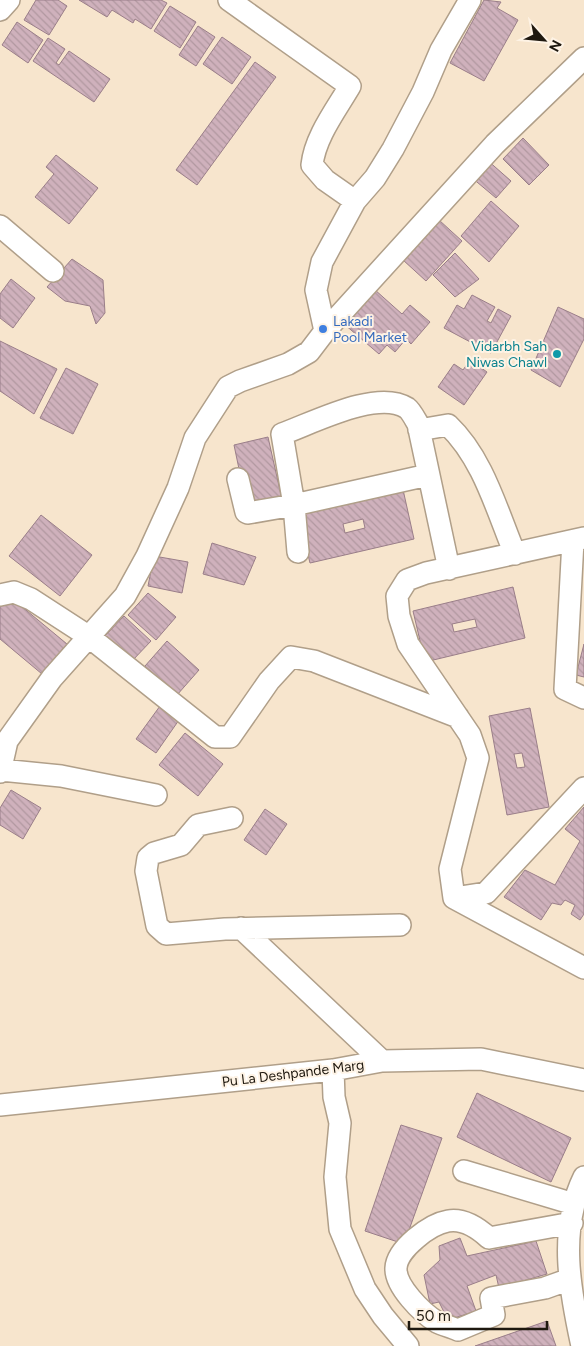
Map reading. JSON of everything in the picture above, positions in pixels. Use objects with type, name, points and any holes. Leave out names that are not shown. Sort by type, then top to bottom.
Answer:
[{"type":"street","points":[[0,10],[9,0]]},
{"type":"street","points":[[228,0],[350,86],[320,138],[313,155],[312,165],[324,180],[355,200]]},
{"type":"street","points":[[325,331],[316,290],[322,262],[355,200],[394,150],[424,92],[440,50],[470,0]]},
{"type":"street","points":[[156,795],[61,776],[1,771],[7,741],[52,678],[125,596],[143,564],[178,488],[195,438],[228,387],[288,364],[308,352],[495,144],[584,58]]},
{"type":"street","points":[[0,226],[53,271]]},
{"type":"street","points":[[298,552],[294,505],[282,434],[360,406],[380,402],[394,402],[408,409],[418,424],[449,569]]},
{"type":"street","points":[[419,430],[448,425],[457,434],[484,477],[515,554]]},
{"type":"street","points":[[238,479],[247,512],[294,505],[428,475]]},
{"type":"street","points":[[454,898],[450,870],[478,758],[470,735],[408,644],[399,616],[397,596],[407,580],[426,573],[578,540],[565,689],[584,698]]},
{"type":"street","points":[[0,596],[14,592],[31,599],[88,636],[215,737],[230,737],[269,681],[291,657],[314,661],[458,717]]},
{"type":"street","points":[[454,898],[486,893],[584,788]]},
{"type":"street","points":[[232,818],[198,825],[181,845],[154,853],[148,858],[146,871],[157,926],[166,934],[242,928],[400,925]]},
{"type":"street","points":[[454,898],[584,968]]},
{"type":"street","points":[[242,928],[382,1061]]},
{"type":"street","name":"Pu La Deshpande Marg","points":[[0,1105],[333,1070],[382,1061],[481,1059],[584,1080]]},
{"type":"street","points":[[333,1070],[334,1097],[340,1124],[335,1177],[340,1228],[365,1289],[383,1316],[408,1346]]},
{"type":"street","points":[[464,1171],[579,1196]]},
{"type":"street","points":[[579,1196],[576,1248],[570,1279],[582,1346]]},
{"type":"street","points":[[570,1279],[545,1288],[490,1298],[494,1315],[458,1330],[436,1321],[402,1290],[396,1268],[402,1251],[422,1234],[448,1221],[473,1224],[489,1238],[579,1196]]},
{"type":"building","points":[[36,0],[58,0],[67,6],[49,35],[24,20]]},
{"type":"building","points":[[79,0],[161,0],[167,3],[151,29],[135,19],[133,23],[112,10],[107,17]]},
{"type":"building","points":[[484,0],[501,2],[497,8],[518,20],[484,81],[450,63]]},
{"type":"building","points":[[170,6],[196,22],[180,48],[154,31]]},
{"type":"building","points":[[17,22],[43,40],[28,63],[2,45]]},
{"type":"building","points":[[198,26],[215,37],[196,66],[179,55]]},
{"type":"building","points":[[222,37],[251,57],[232,84],[203,64]]},
{"type":"building","points":[[48,38],[65,49],[56,63],[59,65],[69,51],[110,79],[94,102],[33,61]]},
{"type":"building","points":[[255,62],[276,77],[197,185],[176,170]]},
{"type":"building","points":[[523,138],[549,165],[529,185],[503,159]]},
{"type":"building","points":[[56,155],[98,188],[69,224],[35,197],[54,174],[46,167]]},
{"type":"building","points":[[486,159],[511,181],[496,198],[471,177]]},
{"type":"building","points":[[491,201],[519,226],[489,262],[461,236]]},
{"type":"building","points":[[439,220],[462,241],[426,281],[403,260]]},
{"type":"building","points":[[455,253],[479,279],[455,297],[433,275]]},
{"type":"building","points":[[72,259],[103,280],[105,313],[96,324],[90,306],[65,301],[47,287]]},
{"type":"building","points":[[11,279],[35,298],[13,328],[0,318],[0,294]]},
{"type":"building","points":[[374,289],[402,314],[410,305],[430,322],[411,344],[406,339],[395,352],[387,345],[379,354],[344,324]]},
{"type":"building","points":[[472,295],[495,307],[487,321],[491,323],[498,309],[511,316],[491,353],[444,328],[457,305],[464,309]]},
{"type":"building","name":"Vidarbh Sah Niwas Chawl","points":[[558,307],[584,319],[584,339],[560,387],[531,370]]},
{"type":"building","points":[[0,341],[57,369],[34,414],[0,391]]},
{"type":"building","points":[[470,360],[487,372],[464,405],[438,387],[454,364],[463,370]]},
{"type":"building","points":[[66,368],[98,384],[73,434],[40,418]]},
{"type":"building","points":[[268,437],[283,504],[248,512],[234,445]]},
{"type":"building","points":[[402,485],[414,539],[310,563],[297,510]],"holes":[[[363,519],[365,528],[345,533],[343,524]]]},
{"type":"building","points":[[41,515],[92,555],[60,596],[9,556]]},
{"type":"building","points":[[212,543],[256,557],[244,585],[203,574]]},
{"type":"building","points":[[154,556],[188,562],[182,593],[148,586]]},
{"type":"building","points":[[513,587],[525,638],[425,662],[413,611]],"holes":[[[475,619],[477,627],[454,632],[452,624]]]},
{"type":"building","points":[[148,593],[176,617],[156,640],[128,615]]},
{"type":"building","points":[[9,596],[67,644],[42,674],[0,639],[0,606]]},
{"type":"building","points":[[124,616],[151,641],[132,661],[105,636]]},
{"type":"building","points":[[167,641],[199,670],[177,695],[145,666]]},
{"type":"building","points":[[584,644],[584,677],[576,675]]},
{"type":"building","points":[[160,706],[179,720],[156,753],[136,739]]},
{"type":"building","points":[[530,708],[549,807],[507,815],[489,716]],"holes":[[[522,753],[525,767],[517,768],[514,754]]]},
{"type":"building","points":[[185,733],[223,764],[198,796],[159,765]]},
{"type":"building","points":[[11,790],[41,808],[23,839],[0,825],[0,808]]},
{"type":"building","points":[[584,807],[584,914],[580,920],[571,914],[575,905],[565,900],[561,905],[552,903],[541,920],[504,897],[525,870],[555,885],[580,841],[565,829]]},
{"type":"building","points":[[265,809],[287,824],[266,855],[244,840]]},
{"type":"building","points":[[477,1093],[571,1138],[551,1182],[457,1137]]},
{"type":"building","points":[[401,1125],[442,1138],[404,1244],[365,1231]]},
{"type":"building","points":[[460,1238],[467,1256],[536,1241],[547,1274],[499,1288],[496,1275],[467,1286],[476,1311],[448,1320],[439,1302],[430,1304],[424,1275],[440,1260],[439,1246]]},
{"type":"building","points":[[547,1321],[556,1346],[475,1346]]},
{"type":"place","name":"Lakadi Pool Market","points":[[323,329]]},
{"type":"place","name":"Vidarbh Sah Niwas Chawl","points":[[557,354]]}]
